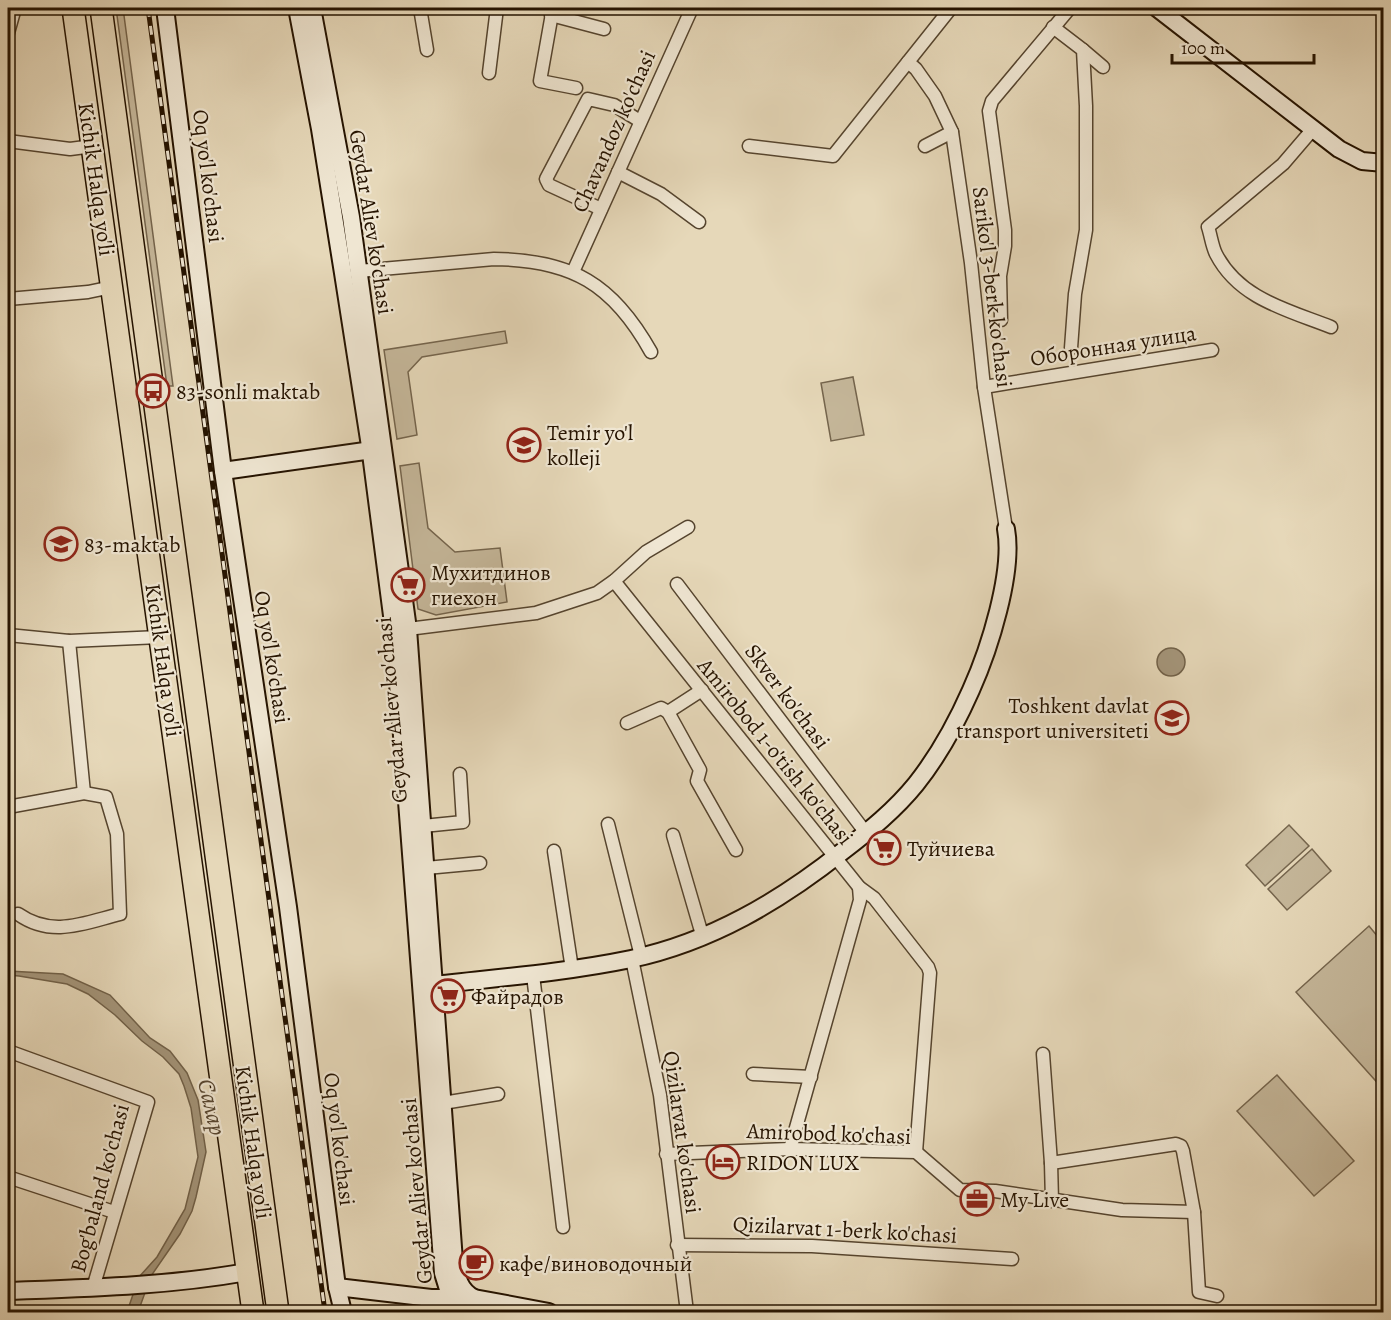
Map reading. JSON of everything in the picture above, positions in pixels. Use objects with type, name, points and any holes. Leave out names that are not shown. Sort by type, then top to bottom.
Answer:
[{"type":"highway","points":[[74,16],[102,13]]},
{"type":"highway","name":"Kichik Halqa yo'li","points":[[102,13],[278,1312]]},
{"type":"highway","name":"Kichik Halqa yo'li","points":[[74,16],[253,1312]]},
{"type":"highway","points":[[247,1272],[271,1268]]},
{"type":"street","points":[[8,33],[15,8]]},
{"type":"street","name":"Oq yo'l ko'chasi","points":[[165,8],[223,471],[288,908],[337,1287],[343,1312]]},
{"type":"street","name":"Geydar Aliev ko'chasi","points":[[297,8],[327,127]]},
{"type":"street","name":"Geydar Aliev ko'chasi","points":[[312,8],[327,127],[351,272],[401,630],[423,826],[428,986],[443,1103],[441,1264],[451,1299],[468,1307],[490,1312]]},
{"type":"street","points":[[420,8],[427,50]]},
{"type":"street","points":[[489,73],[497,8]]},
{"type":"street","name":"Chavandoz ko'chasi","points":[[573,272],[692,8]]},
{"type":"street","points":[[749,146],[833,156],[951,8]]},
{"type":"street","points":[[1001,320],[1000,276],[1005,230],[989,111],[992,101],[1070,8]]},
{"type":"street","points":[[1157,8],[1354,158],[1383,164]]},
{"type":"street","points":[[576,88],[540,81],[552,11],[604,29]]},
{"type":"street","points":[[1053,27],[1103,68]]},
{"type":"street","points":[[1071,348],[1075,294],[1086,230],[1086,106],[1083,50]]},
{"type":"street","name":"Sariko'l 3-berk ko'chasi","points":[[908,63],[916,69],[935,96],[952,132],[971,263],[984,387],[1006,529]]},
{"type":"street","points":[[601,209],[549,185],[546,179],[588,99],[614,105],[640,121]]},
{"type":"street","points":[[1313,129],[1283,164],[1208,227],[1217,255],[1235,280],[1264,301],[1331,327]]},
{"type":"street","points":[[925,146],[952,132]]},
{"type":"street","points":[[8,141],[70,149],[93,146]]},
{"type":"street","points":[[618,172],[661,194],[699,222]]},
{"type":"street","points":[[351,272],[494,259],[553,265],[573,272],[594,284],[614,300],[640,332],[651,352]]},
{"type":"street","points":[[8,299],[88,292],[112,287]]},
{"type":"street","name":"Оборонная улица","points":[[984,387],[1212,350]]},
{"type":"street","points":[[223,471],[376,450]]},
{"type":"street","points":[[401,630],[536,613],[597,593],[646,552],[688,526]]},
{"type":"street","points":[[428,986],[533,975],[637,958],[703,938],[772,902],[866,833],[904,798],[925,772],[944,744],[968,698],[984,657],[1001,596],[1009,548],[1006,529]]},
{"type":"street","name":"Amirobod 1-o'tish ko'chasi","points":[[614,581],[859,887],[874,898],[929,969],[916,1152]]},
{"type":"street","name":"Skver ko'chasi","points":[[677,584],[866,833]]},
{"type":"street","name":"Geydar Aliev ko'chasi","points":[[401,630],[442,1173],[456,1272],[462,1289],[474,1299]]},
{"type":"street","points":[[8,635],[69,641],[160,637]]},
{"type":"street","points":[[69,641],[84,794]]},
{"type":"street","points":[[668,712],[702,690]]},
{"type":"street","points":[[627,723],[661,708],[668,712],[700,770],[697,781],[736,850]]},
{"type":"street","points":[[423,826],[463,822],[460,774]]},
{"type":"street","points":[[8,807],[84,794],[106,797],[117,834],[120,914],[69,927],[50,928],[30,923],[18,914]]},
{"type":"street","name":"Qizilarvat ko'chasi","points":[[608,824],[637,958],[658,1086],[687,1312]]},
{"type":"street","points":[[673,835],[703,938]]},
{"type":"street","points":[[554,851],[572,969]]},
{"type":"street","points":[[426,868],[480,863]]},
{"type":"street","points":[[790,1149],[860,900],[859,887]]},
{"type":"street","points":[[533,975],[563,1227]]},
{"type":"street","name":"Bog'baland ko'chasi","points":[[8,1051],[148,1102],[93,1288]]},
{"type":"street","points":[[1043,1054],[1052,1201]]},
{"type":"street","points":[[753,1074],[811,1077]]},
{"type":"street","points":[[443,1103],[498,1094]]},
{"type":"street","points":[[1051,1162],[1176,1144],[1181,1146],[1194,1212],[1198,1292],[1216,1296]]},
{"type":"street","name":"Amirobod ko'chasi","points":[[666,1154],[790,1149],[916,1152],[960,1190],[995,1191],[1122,1210],[1194,1212]]},
{"type":"street","points":[[8,1177],[114,1212]]},
{"type":"street","name":"Qizilarvat 1-berk ko'chasi","points":[[677,1245],[812,1246],[1012,1259]]},
{"type":"street","points":[[8,1291],[166,1284],[247,1272]]},
{"type":"street","name":"Geydar Aliev ko'chasi","points":[[337,1287],[451,1299],[474,1299],[549,1312]]},
{"type":"shaded area","points":[[116,8],[123,8],[173,386],[167,386]]},
{"type":"shaded area","points":[[505,331],[507,343],[422,357],[408,372],[417,435],[397,439],[384,350]]},
{"type":"shaded area","points":[[853,377],[864,435],[831,441],[821,383]]},
{"type":"shaded area","points":[[419,463],[428,528],[455,552],[500,548],[507,602],[436,615],[418,609],[400,466]]},
{"type":"shaded area","points":[[1171,648],[1181,652],[1185,662],[1181,672],[1171,676],[1161,672],[1157,662],[1161,652]]},
{"type":"shaded area","points":[[1289,825],[1309,846],[1265,886],[1246,865]]},
{"type":"shaded area","points":[[1312,849],[1331,871],[1287,910],[1268,889]]},
{"type":"shaded area","points":[[1369,926],[1383,943],[1383,1089],[1296,992]]},
{"type":"shaded area","name":"Салар","points":[[8,971],[63,974],[110,995],[150,1038],[170,1051],[187,1073],[198,1100],[206,1152],[196,1197],[192,1211],[180,1234],[151,1276],[138,1312],[127,1312],[139,1277],[157,1257],[185,1209],[198,1157],[191,1108],[184,1086],[179,1074],[163,1057],[88,994],[67,984],[8,975]]},
{"type":"shaded area","points":[[1277,1075],[1354,1161],[1314,1196],[1237,1111]]},
{"type":"railway","points":[[148,8],[325,1312]]},
{"type":"place","name":"83-sonli maktab","points":[[153,391]]},
{"type":"place","name":"Temir yo'l kolleji","points":[[524,445]]},
{"type":"place","name":"83-maktab","points":[[61,544]]},
{"type":"place","name":"Мухитдинов гиехон","points":[[408,585]]},
{"type":"place","name":"Toshkent davlat transport universiteti","points":[[1172,718]]},
{"type":"place","name":"Туйчиева","points":[[884,848]]},
{"type":"place","name":"Файрадов","points":[[448,996]]},
{"type":"place","name":"RIDON LUX","points":[[723,1162]]},
{"type":"place","name":"My Live","points":[[977,1199]]},
{"type":"place","name":"кафе/виноводочный","points":[[476,1263]]}]
